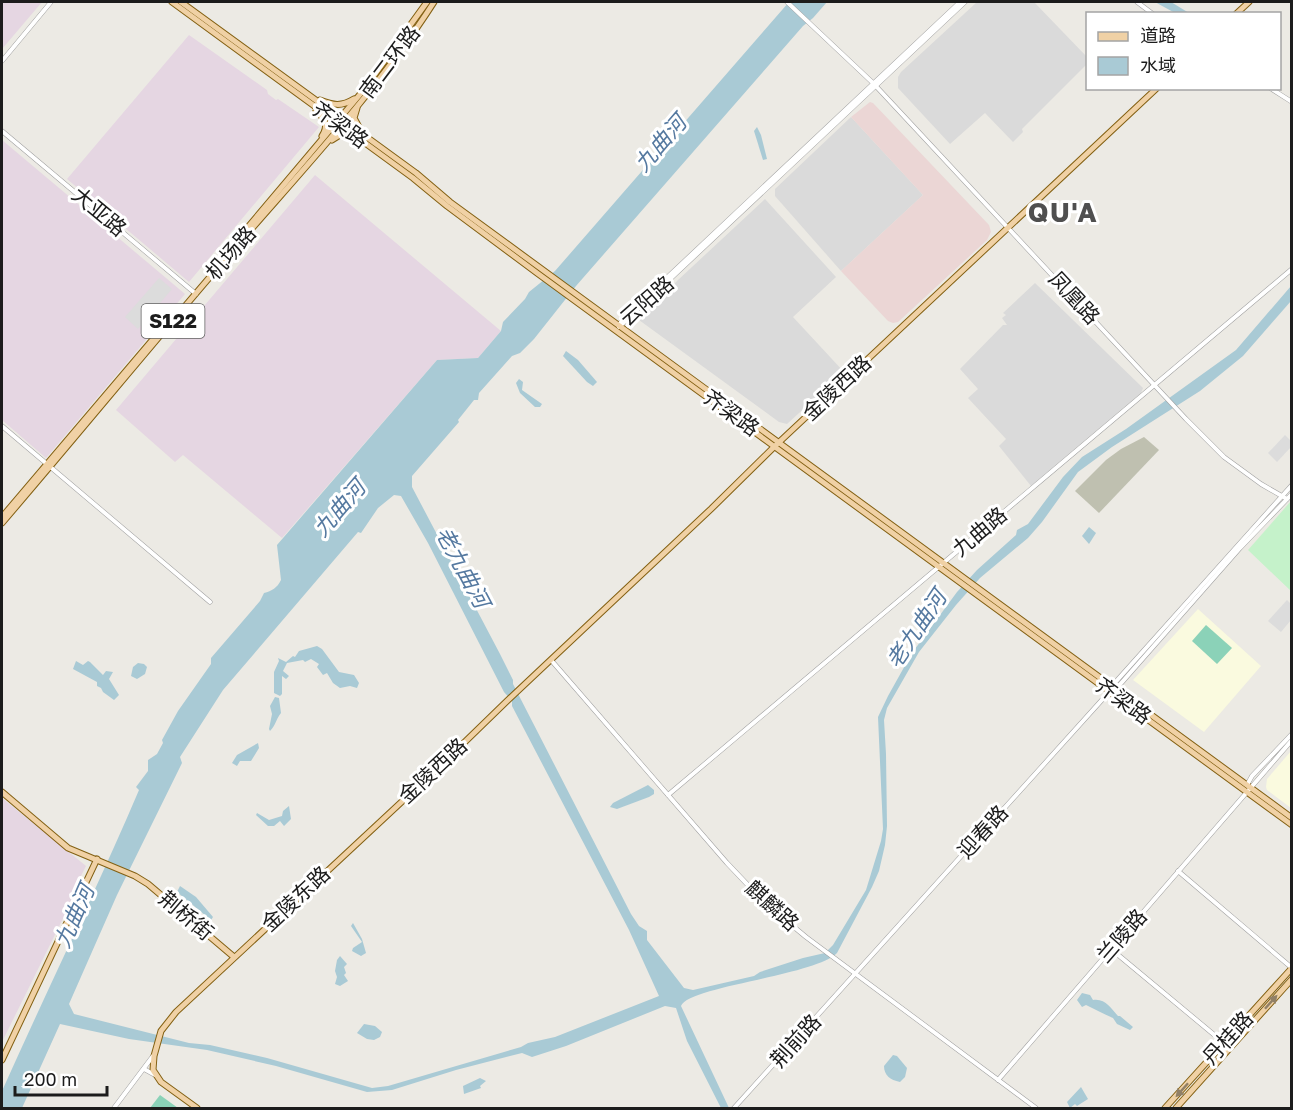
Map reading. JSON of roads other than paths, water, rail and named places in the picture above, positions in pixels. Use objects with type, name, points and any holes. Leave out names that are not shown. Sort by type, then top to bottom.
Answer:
[{"type":"main road","name":"齐梁路","points":[[172,2],[341,121],[539,270],[619,326],[1036,634],[1292,818]]},
{"type":"main road","name":"齐梁路","points":[[181,2],[309,99]]},
{"type":"main road","name":"南二环路","points":[[424,11],[427,2]]},
{"type":"main road","name":"南二环路","points":[[341,121],[424,11],[434,2]]},
{"type":"main road","name":"金陵西路","points":[[358,842],[1154,90]]},
{"type":"main road","points":[[309,99],[337,105],[359,98]]},
{"type":"main road","points":[[313,153],[340,135],[362,137],[354,118],[359,98]]},
{"type":"main road","points":[[309,99],[326,122],[324,132],[313,153]]},
{"type":"main road","name":"机场路","points":[[2,517],[341,121]]},
{"type":"main road","name":"机场路","points":[[2,523],[48,465]]},
{"type":"main road","name":"齐梁路","points":[[1248,788],[1292,825]]},
{"type":"main road","points":[[2,792],[68,848],[99,860],[2,1060]]},
{"type":"main road","name":"金陵东路","points":[[153,1056],[162,1031],[176,1012],[358,842]]},
{"type":"main road","name":"荆桥街","points":[[99,860],[148,884],[234,957]]},
{"type":"main road","name":"丹桂路","points":[[1165,1108],[1292,968]]},
{"type":"main road","name":"丹桂路","points":[[1176,1108],[1292,979]]},
{"type":"main road","points":[[153,1056],[154,1075],[197,1108]]},
{"type":"street","points":[[2,61],[51,2]]},
{"type":"street","name":"凤凰路","points":[[787,2],[875,84],[1166,398],[1224,457],[1287,499]]},
{"type":"street","name":"云阳路","points":[[619,326],[960,2]]},
{"type":"street","name":"云阳路","points":[[875,84],[965,2]]},
{"type":"street","points":[[1137,2],[1150,12]]},
{"type":"street","points":[[1273,90],[1292,102]]},
{"type":"street","name":"大亚路","points":[[2,131],[194,293]]},
{"type":"street","name":"九曲路","points":[[668,795],[1292,269]]},
{"type":"street","points":[[2,426],[210,602]]},
{"type":"street","name":"迎春路","points":[[1113,689],[1292,485]]},
{"type":"street","name":"迎春路","points":[[857,974],[1292,494]]},
{"type":"street","name":"麒麟路","points":[[550,660],[749,888],[806,937],[1035,1108]]},
{"type":"street","name":"兰陵路","points":[[1248,788],[1252,776],[1292,734]]},
{"type":"street","name":"兰陵路","points":[[998,1080],[1248,788],[1292,740]]},
{"type":"street","points":[[1178,871],[1292,968]]},
{"type":"street","points":[[1111,949],[1224,1043]]},
{"type":"street","name":"荆前路","points":[[735,1108],[857,974]]},
{"type":"street","points":[[114,1108],[153,1056]]},
{"type":"street","points":[[144,1069],[154,1075]]},
{"type":"water","name":"九曲河","points":[[789,2],[827,2],[803,26],[576,286],[534,339],[520,353],[512,356],[479,393],[478,400],[474,400],[458,420],[459,422],[412,476],[412,487],[500,654],[513,684],[631,914],[639,926],[647,931],[647,940],[684,988],[693,990],[754,976],[803,958],[825,953],[833,945],[866,890],[881,841],[883,829],[878,717],[912,653],[957,592],[977,570],[1016,535],[1017,530],[1028,524],[1063,477],[1082,457],[1126,429],[1236,350],[1291,286],[1291,301],[1243,356],[1200,391],[1112,447],[1078,472],[1028,538],[980,578],[919,652],[887,708],[884,720],[887,826],[879,871],[837,953],[824,961],[804,968],[706,993],[689,999],[681,1006],[729,1108],[721,1108],[687,1041],[676,1008],[665,1006],[566,1046],[532,1057],[522,1053],[392,1090],[367,1092],[276,1066],[207,1050],[129,1039],[60,1024],[22,1108],[2,1108],[2,1091],[123,828],[139,790],[136,787],[148,771],[148,760],[157,754],[178,711],[211,664],[211,658],[260,601],[264,593],[274,589],[281,580],[277,545],[437,360],[478,358],[501,331],[503,322],[529,292],[555,271]],"holes":[[[394,495],[401,496],[428,543],[504,692],[512,701],[512,706],[629,930],[659,996],[555,1037],[528,1043],[388,1086],[372,1088],[267,1058],[210,1045],[189,1043],[74,1014],[69,1004],[117,895],[182,763],[180,757],[223,690],[358,532],[361,533],[378,508]]]},
{"type":"water","points":[[1155,2],[1171,2],[1187,12],[1173,12]]},
{"type":"water","points":[[757,127],[767,159],[763,160],[754,131]]},
{"type":"water","points":[[566,351],[578,360],[597,382],[593,386],[563,356]]},
{"type":"water","points":[[519,379],[523,382],[522,390],[542,404],[540,407],[535,407],[520,393],[516,383]]},
{"type":"water","points":[[1089,527],[1096,533],[1089,544],[1082,536]]},
{"type":"water","points":[[317,646],[322,649],[339,672],[354,675],[359,683],[357,688],[350,686],[340,688],[333,683],[327,673],[323,675],[317,667],[319,664],[311,659],[305,662],[303,660],[287,663],[283,671],[289,676],[286,679],[282,676],[282,694],[280,696],[274,693],[274,672],[278,658],[286,662],[293,656],[295,657],[299,651]]},
{"type":"water","points":[[76,661],[83,665],[90,662],[103,675],[106,671],[113,672],[109,679],[119,695],[114,700],[97,686],[97,682],[73,669]]},
{"type":"water","points":[[138,663],[147,667],[145,674],[137,679],[131,676],[133,667]]},
{"type":"water","points":[[275,697],[279,698],[281,713],[270,731],[272,714],[270,706]]},
{"type":"water","points":[[258,743],[259,748],[251,761],[240,761],[237,766],[232,763],[237,755]]},
{"type":"water","points":[[648,785],[654,790],[654,794],[649,797],[617,809],[610,807],[613,803]]},
{"type":"water","points":[[289,806],[291,819],[284,826],[280,821],[274,826],[268,826],[256,815],[257,813],[269,820],[282,816],[283,811]]},
{"type":"water","points":[[180,886],[196,897],[213,917],[211,920],[177,892]]},
{"type":"water","points":[[353,923],[362,939],[366,953],[361,956],[352,951],[362,942],[351,926]]},
{"type":"water","points":[[340,956],[347,964],[344,967],[346,973],[344,975],[348,981],[340,986],[335,984],[337,977],[335,971]]},
{"type":"water","points":[[1082,993],[1090,995],[1093,1000],[1104,1002],[1133,1027],[1130,1030],[1117,1024],[1113,1018],[1086,1005],[1082,1007],[1077,1000]]},
{"type":"water","points":[[364,1024],[375,1026],[382,1032],[380,1037],[374,1040],[367,1039],[357,1033]]},
{"type":"water","points":[[893,1055],[897,1056],[907,1068],[905,1077],[900,1082],[888,1077],[884,1069]]},
{"type":"water","points":[[480,1078],[486,1081],[480,1086],[481,1088],[464,1094],[463,1086]]},
{"type":"water","points":[[1081,1087],[1088,1099],[1070,1108],[1067,1102]]},
{"type":"district","name":"QU'A","points":[[1063,213]]},
{"type":"water label","name":"老九曲河","points":[[463,567]]},
{"type":"water label","name":"老九曲河","points":[[916,629]]}]
